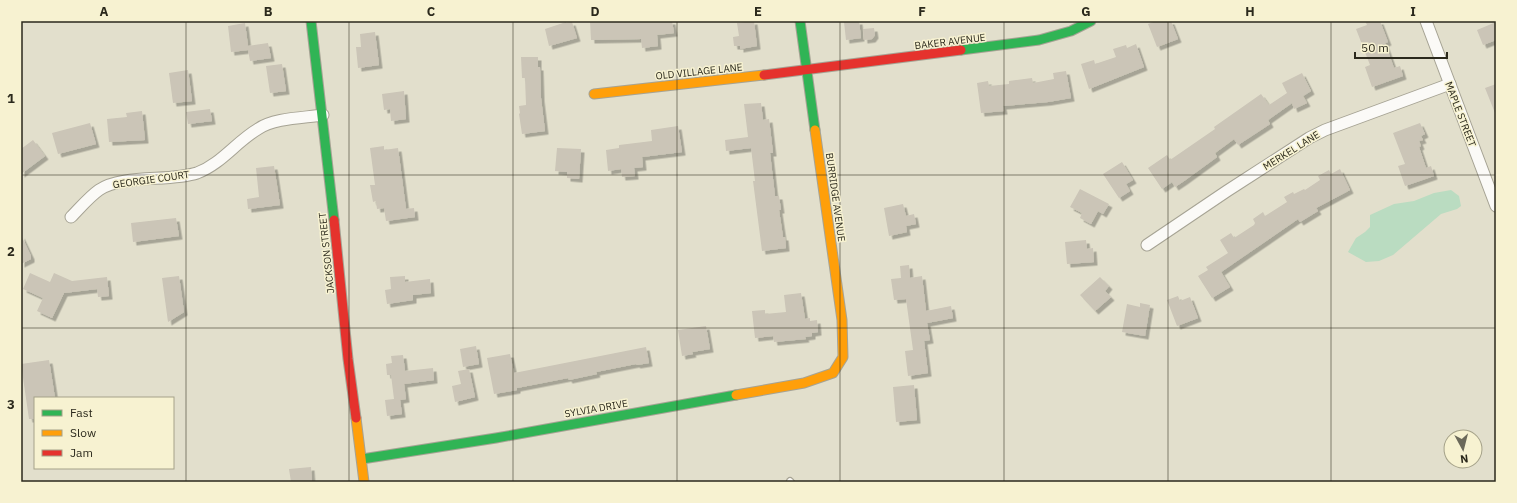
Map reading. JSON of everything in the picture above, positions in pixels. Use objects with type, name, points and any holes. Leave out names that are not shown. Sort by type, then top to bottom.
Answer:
[{"type":"street","name":"JACKSON STREET","points":[[311,21],[350,378],[364,482]]},
{"type":"street","name":"BURRIDGE AVENUE","points":[[800,21],[842,320],[843,357],[833,373]]},
{"type":"street","name":"BAKER AVENUE","points":[[807,70],[1039,40],[1071,31],[1091,21]]},
{"type":"street","name":"MAPLE STREET","points":[[1426,21],[1496,206]]},
{"type":"street","name":"OLD VILLAGE LANE","points":[[594,94],[807,70]]},
{"type":"street","name":"MERKEL LANE","points":[[1147,245],[1309,138],[1325,130],[1450,84]]},
{"type":"street","name":"GEORGIE COURT","points":[[71,217],[98,190],[112,183],[196,173],[215,164],[247,136],[270,122],[322,115]]},
{"type":"street","name":"SYLVIA DRIVE","points":[[362,459],[503,436],[804,383],[833,373]]},
{"type":"shaded area","points":[[1451,190],[1459,196],[1461,206],[1457,209],[1441,214],[1393,255],[1379,261],[1366,262],[1348,252],[1356,238],[1370,227],[1370,215],[1394,204],[1414,201],[1434,193]]},
{"type":"building","points":[[590,21],[672,21],[674,33],[657,35],[658,46],[642,48],[641,39],[591,40]]},
{"type":"building","points":[[754,21],[757,46],[740,49],[740,46],[734,46],[733,37],[739,36],[737,23]]},
{"type":"building","points":[[859,21],[861,38],[846,40],[844,22]]},
{"type":"building","points":[[1156,21],[1171,21],[1178,39],[1157,47],[1148,24]]},
{"type":"building","points":[[1365,21],[1380,21],[1388,42],[1385,43],[1394,68],[1400,66],[1403,76],[1372,87],[1365,67],[1370,65],[1356,29],[1367,25]]},
{"type":"building","points":[[566,22],[572,22],[577,38],[549,46],[545,29]]},
{"type":"building","points":[[1496,22],[1496,40],[1483,45],[1477,30]]},
{"type":"building","points":[[245,23],[248,46],[268,43],[271,58],[250,61],[248,50],[231,52],[228,26]]},
{"type":"building","points":[[874,28],[875,35],[872,39],[864,40],[863,29]]},
{"type":"building","points":[[375,32],[379,65],[358,68],[356,47],[361,47],[360,34]]},
{"type":"building","points":[[1136,44],[1144,67],[1089,89],[1081,64],[1094,60],[1095,64],[1116,57],[1113,49],[1126,45],[1127,48]]},
{"type":"building","points":[[521,57],[538,57],[545,131],[522,134],[519,106],[526,105],[525,78],[522,78]]},
{"type":"building","points":[[282,64],[286,91],[270,93],[266,66]]},
{"type":"building","points":[[188,70],[192,101],[173,103],[169,73]]},
{"type":"building","points":[[1066,71],[1071,98],[1048,102],[1003,106],[1004,111],[981,113],[977,83],[988,81],[989,86],[1009,84],[1009,81],[1032,78],[1033,83],[1054,79],[1053,73]]},
{"type":"building","points":[[1302,73],[1311,91],[1303,96],[1307,103],[1294,109],[1292,103],[1268,120],[1270,124],[1238,145],[1234,139],[1215,153],[1217,157],[1175,187],[1172,182],[1162,189],[1148,168],[1167,155],[1170,160],[1215,129],[1214,127],[1261,94],[1269,105],[1287,93],[1282,83]]},
{"type":"building","points":[[1496,84],[1496,113],[1495,113],[1485,88]]},
{"type":"building","points":[[404,91],[406,119],[391,121],[390,109],[384,110],[382,94]]},
{"type":"building","points":[[761,103],[763,120],[769,119],[773,153],[770,153],[775,196],[779,196],[781,210],[779,210],[786,248],[762,251],[753,181],[755,181],[751,148],[726,151],[725,140],[748,137],[744,104]]},
{"type":"building","points":[[210,109],[212,121],[188,124],[186,112]]},
{"type":"building","points":[[142,111],[145,140],[109,142],[107,119],[127,117],[126,113]]},
{"type":"building","points":[[90,123],[96,144],[58,154],[52,133]]},
{"type":"building","points":[[1420,123],[1425,134],[1421,136],[1423,140],[1419,141],[1421,146],[1419,147],[1426,168],[1431,166],[1434,176],[1405,186],[1398,166],[1405,164],[1393,133]]},
{"type":"building","points":[[678,126],[682,152],[642,157],[643,167],[634,168],[635,176],[622,177],[621,169],[608,171],[606,150],[619,148],[619,145],[652,141],[651,130]]},
{"type":"building","points":[[33,140],[45,156],[21,174],[21,149]]},
{"type":"building","points":[[384,146],[384,150],[398,148],[406,209],[414,208],[415,217],[386,221],[384,208],[377,209],[376,201],[373,202],[370,185],[375,185],[370,148]]},
{"type":"building","points":[[557,148],[581,149],[579,179],[567,178],[567,172],[555,171]]},
{"type":"building","points":[[1122,162],[1133,180],[1126,184],[1130,191],[1119,198],[1103,174]]},
{"type":"building","points":[[274,166],[280,205],[248,209],[247,199],[259,197],[256,168]]},
{"type":"building","points":[[1340,169],[1350,190],[1316,208],[1318,211],[1300,222],[1298,219],[1221,272],[1230,287],[1212,298],[1198,276],[1208,270],[1206,267],[1228,253],[1220,240],[1231,233],[1234,238],[1254,225],[1255,223],[1253,219],[1263,212],[1265,216],[1287,202],[1284,197],[1293,192],[1294,194],[1304,189],[1305,190],[1320,180],[1318,176],[1329,170],[1331,174]]},
{"type":"building","points":[[1080,189],[1109,204],[1103,214],[1098,211],[1091,224],[1080,218],[1082,213],[1070,207]]},
{"type":"building","points":[[903,204],[906,216],[914,214],[916,224],[906,226],[907,232],[889,236],[884,208]]},
{"type":"building","points":[[176,218],[179,236],[133,242],[131,223]]},
{"type":"building","points":[[21,235],[31,259],[21,264]]},
{"type":"building","points":[[1086,240],[1087,249],[1093,248],[1094,262],[1067,264],[1065,242]]},
{"type":"building","points":[[909,265],[910,278],[922,276],[926,311],[951,306],[953,318],[927,323],[930,340],[924,341],[928,373],[908,376],[905,351],[913,350],[906,299],[894,300],[891,279],[901,278],[900,266]]},
{"type":"building","points":[[30,273],[50,282],[54,273],[72,281],[107,277],[109,296],[98,297],[97,289],[64,293],[52,318],[37,311],[43,298],[23,289]]},
{"type":"building","points":[[179,276],[184,312],[168,322],[162,278]]},
{"type":"building","points":[[405,276],[405,282],[430,279],[431,293],[413,295],[413,300],[387,304],[385,290],[391,289],[390,277]]},
{"type":"building","points":[[1100,277],[1109,286],[1105,291],[1111,297],[1095,311],[1080,295]]},
{"type":"building","points":[[801,293],[805,319],[810,318],[810,321],[817,320],[818,332],[812,333],[812,336],[805,337],[806,339],[774,342],[773,336],[755,338],[752,311],[765,310],[765,314],[786,312],[784,295]]},
{"type":"building","points":[[1178,296],[1180,301],[1190,297],[1198,318],[1177,326],[1167,300]]},
{"type":"building","points":[[1140,303],[1150,305],[1145,336],[1122,332],[1127,304],[1140,307]]},
{"type":"building","points":[[706,326],[710,349],[692,352],[693,354],[682,356],[678,330]]},
{"type":"building","points":[[476,346],[479,364],[463,367],[460,349]]},
{"type":"building","points":[[646,347],[649,363],[596,372],[597,374],[569,380],[568,378],[494,394],[487,358],[510,354],[514,373]]},
{"type":"building","points":[[403,355],[405,371],[433,368],[434,380],[404,384],[406,399],[400,400],[402,414],[387,416],[385,400],[394,399],[391,375],[387,375],[386,364],[392,363],[391,356]]},
{"type":"building","points":[[49,360],[55,397],[34,397],[34,419],[29,419],[21,364]]},
{"type":"building","points":[[469,369],[475,397],[455,402],[452,386],[461,384],[458,371]]},
{"type":"building","points":[[914,385],[917,420],[896,422],[893,387]]},
{"type":"building","points":[[311,467],[312,482],[291,482],[289,469]]},
{"type":"traffic: fast","points":[[311,21],[334,220]]},
{"type":"traffic: fast","points":[[800,21],[815,130]]},
{"type":"traffic: fast","points":[[961,50],[1039,40],[1071,31],[1091,21]]},
{"type":"traffic: fast","points":[[362,459],[496,438],[736,395]]},
{"type":"traffic: slow","points":[[594,94],[764,75]]},
{"type":"traffic: slow","points":[[736,395],[804,383],[833,373],[843,357],[842,320],[815,130]]},
{"type":"traffic: slow","points":[[356,418],[364,482]]},
{"type":"traffic: jam","points":[[764,75],[961,50]]},
{"type":"traffic: jam","points":[[334,220],[348,359],[356,418]]}]
